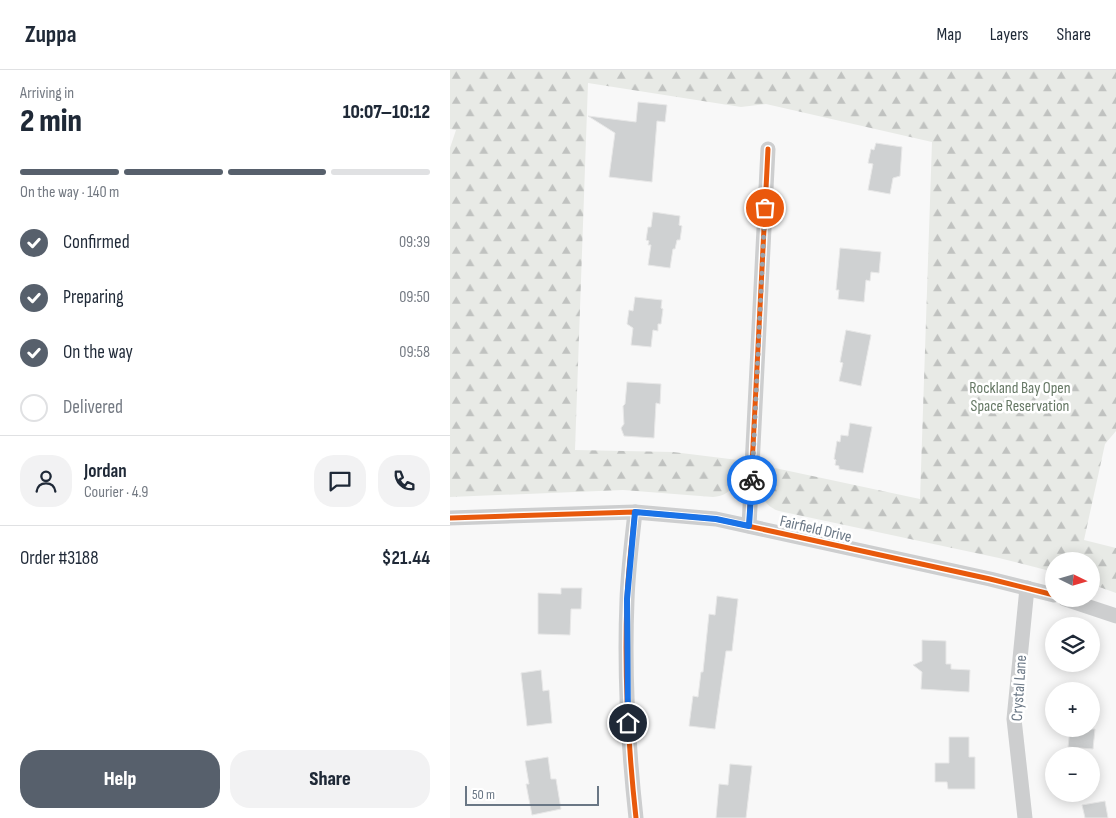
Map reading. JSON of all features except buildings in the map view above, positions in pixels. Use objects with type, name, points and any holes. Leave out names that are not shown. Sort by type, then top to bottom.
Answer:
[{"type":"street","points":[[749,526],[768,149]]},
{"type":"street","points":[[635,512],[627,599],[626,689],[629,758],[636,818]]},
{"type":"street","name":"Fairfield Drive","points":[[450,518],[635,512],[716,519],[1045,593]]},
{"type":"street","name":"Crystal Lane","points":[[1025,818],[1014,719],[1027,588]]},
{"type":"street","points":[[1092,608],[1116,616]]},
{"type":"green space","name":"Rockland Bay Open Space Reservation","points":[[450,70],[1116,70],[1116,431],[1105,444],[1084,540],[1116,548],[1116,593],[1100,587],[1100,552],[1045,552],[1045,570],[999,558],[779,511],[767,504],[763,498],[760,486],[761,465],[920,499],[932,142],[766,104],[741,107],[588,83],[575,450],[673,452],[738,460],[737,473],[730,490],[720,496],[713,497],[623,490],[450,497],[450,148],[456,130],[450,129]]},
{"type":"cycle path","points":[[749,526],[768,149]]},
{"type":"cycle path","points":[[635,512],[628,589],[626,682],[636,818]]},
{"type":"cycle path","points":[[450,518],[635,512],[716,519],[1045,593]]},
{"type":"way so far","points":[[752,480],[765,208]]},
{"type":"route","points":[[628,723],[626,689],[627,599],[635,512],[664,513],[716,519],[749,526],[752,480]]}]
